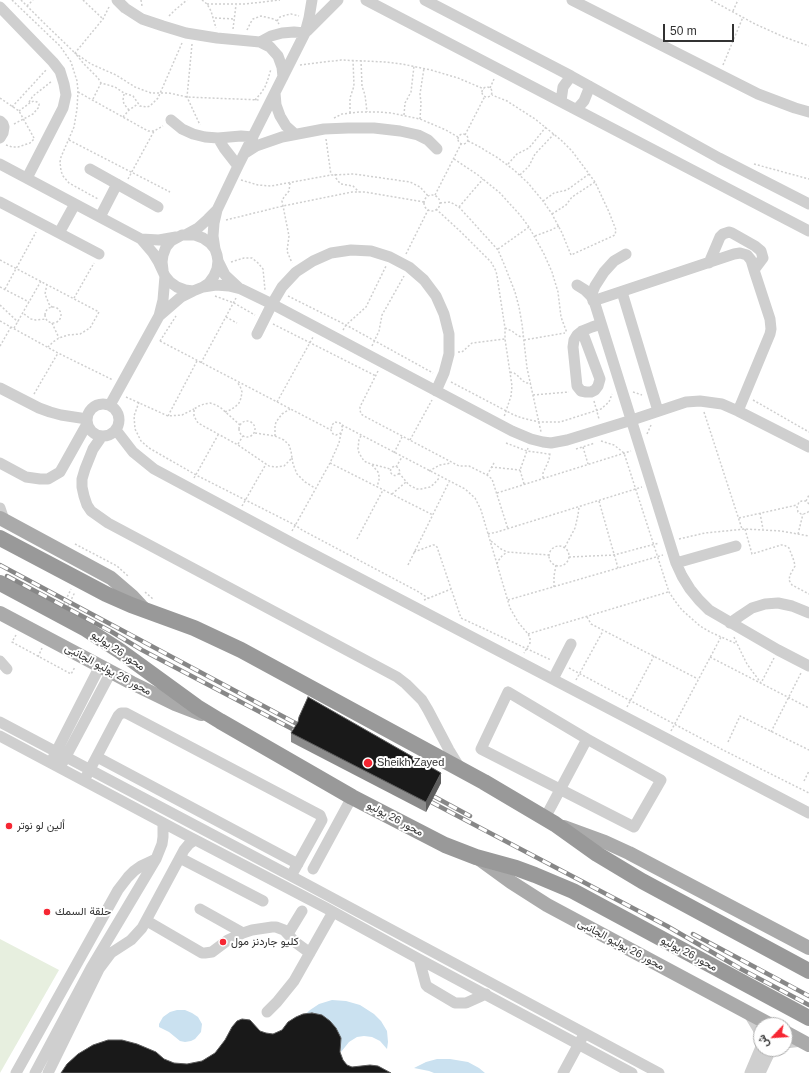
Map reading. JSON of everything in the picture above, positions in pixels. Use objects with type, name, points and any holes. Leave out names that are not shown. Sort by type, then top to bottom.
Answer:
[{"type":"highway","points":[[0,538],[118,600],[194,628],[241,650],[460,768],[550,821],[597,854],[642,881],[809,971]]},
{"type":"highway","name":"محور 26 يوليو","points":[[0,583],[103,639],[180,695],[220,721],[352,797],[460,852],[535,875],[573,891],[809,1018]]},
{"type":"main road","points":[[1,516],[111,578],[132,596],[145,610]]},
{"type":"main road","name":"محور 26 يوليو الجانبى","points":[[0,613],[139,687],[175,704],[220,721]]},
{"type":"main road","points":[[550,821],[629,853],[809,948]]},
{"type":"main road","name":"محور 26 يوليو الجانبى","points":[[476,857],[553,909],[755,1017]]},
{"type":"main road","points":[[793,1036],[805,1043]]},
{"type":"street","points":[[241,289],[229,279],[219,263],[215,249],[214,236],[214,223],[217,210],[305,33],[312,0]]},
{"type":"street","points":[[330,0],[339,0]]},
{"type":"street","points":[[260,42],[277,35],[294,32],[305,33],[339,0]]},
{"type":"street","points":[[366,0],[809,230]]},
{"type":"street","points":[[425,0],[571,76],[719,158],[809,204]]},
{"type":"street","points":[[572,0],[758,94],[809,112]]},
{"type":"street","points":[[113,3],[125,8],[142,19],[162,26],[217,38],[260,42],[270,47],[278,56],[285,73]]},
{"type":"street","points":[[0,7],[56,67],[64,84],[66,95],[64,108],[27,178]]},
{"type":"street","points":[[561,101],[563,87],[571,76]]},
{"type":"street","points":[[577,109],[581,106],[589,86]]},
{"type":"street","points":[[273,97],[280,116],[286,126],[295,134]]},
{"type":"street","points":[[171,120],[182,129],[205,137],[218,138],[253,136]]},
{"type":"street","points":[[0,121],[3,124],[4,130],[1,140]]},
{"type":"street","points":[[245,153],[256,146],[269,141],[295,134],[324,129],[348,128],[400,131],[418,135],[428,140],[437,149]]},
{"type":"street","points":[[218,138],[236,171]]},
{"type":"street","points":[[0,164],[141,238],[159,240],[195,235],[210,242],[215,249]]},
{"type":"street","points":[[90,169],[158,206]]},
{"type":"street","points":[[100,217],[120,186]]},
{"type":"street","points":[[0,202],[99,254]]},
{"type":"street","points":[[59,233],[75,204]]},
{"type":"street","points":[[110,405],[159,316],[165,288],[162,262],[166,247],[171,241],[203,224],[217,210]]},
{"type":"street","points":[[709,263],[720,237],[729,232],[761,250],[763,258],[754,270]]},
{"type":"street","points":[[141,238],[153,253],[170,282],[177,288],[185,290],[229,286],[241,289],[501,425],[550,448],[567,440],[686,402],[700,401],[722,404],[809,447]]},
{"type":"street","points":[[257,334],[269,303],[296,272],[312,261],[331,254],[351,250],[371,251],[390,257],[405,265],[424,280],[436,296],[444,314],[449,334],[449,354],[444,373],[436,391]]},
{"type":"street","points":[[592,299],[622,292],[740,253],[744,253],[749,257],[754,270],[770,319],[771,329],[738,411]]},
{"type":"street","points":[[592,299],[595,286],[604,272],[614,262],[626,254]]},
{"type":"street","points":[[159,316],[181,297],[210,283],[219,263]]},
{"type":"street","points":[[577,285],[585,290],[592,299],[632,420],[676,563],[686,582],[699,600],[709,610],[807,665]]},
{"type":"street","points":[[622,292],[658,411]]},
{"type":"street","points":[[582,332],[600,380],[595,390],[586,392],[577,386],[573,347],[570,337],[601,324]]},
{"type":"street","points":[[0,388],[50,412],[87,422],[93,432],[102,436],[109,435],[116,430],[119,421],[119,416],[114,407],[105,403],[96,405],[87,415],[87,422],[60,472],[48,479],[40,480],[26,477],[0,463]]},
{"type":"street","points":[[116,430],[127,446],[140,459],[154,469],[188,488],[286,541],[809,813]]},
{"type":"street","points":[[102,436],[93,449],[82,479],[84,496],[91,511],[108,522],[397,677],[422,700],[460,768]]},
{"type":"street","points":[[676,563],[736,546]]},
{"type":"street","points":[[730,623],[752,608],[765,604],[792,606],[809,613]]},
{"type":"street","points":[[553,679],[571,644]]},
{"type":"street","points":[[56,766],[105,669]]},
{"type":"street","points":[[508,692],[587,739],[661,780],[634,827],[560,789],[481,749],[508,692]]},
{"type":"street","points":[[84,781],[118,716],[121,713],[126,713],[320,814],[322,820],[291,876]]},
{"type":"street","points":[[0,722],[585,1032],[659,1073]]},
{"type":"street","points":[[0,736],[329,910],[419,960],[486,994],[632,1073]]},
{"type":"street","points":[[550,821],[560,789],[587,739]]},
{"type":"street","points":[[97,756],[298,864]]},
{"type":"street","points":[[313,869],[352,797]]},
{"type":"street","points":[[48,1073],[54,1050],[91,968],[156,860],[164,837],[163,823]]},
{"type":"street","points":[[35,1073],[54,1050],[102,965],[111,953],[131,940],[147,921],[186,847],[195,840]]},
{"type":"street","points":[[180,858],[263,901]]},
{"type":"street","points":[[16,1073],[118,890],[128,876],[134,871],[141,866],[156,860]]},
{"type":"street","points":[[267,1012],[294,981],[310,953],[329,910],[331,897]]},
{"type":"street","points":[[200,909],[243,933]]},
{"type":"street","points":[[288,934],[302,911]]},
{"type":"street","points":[[147,921],[202,953],[212,952],[228,940],[243,933],[272,927],[280,928],[310,953]]},
{"type":"street","points":[[419,960],[426,985],[455,1003],[466,1003],[486,994]]},
{"type":"street","points":[[749,1014],[753,1021]]},
{"type":"street","points":[[563,1073],[585,1032]]},
{"type":"street","points":[[793,1043],[805,1043]]},
{"type":"street","points":[[750,1073],[757,1057]]},
{"type":"street","points":[[760,1073],[768,1057]]},
{"type":"path","points":[[21,0],[75,53],[101,83],[115,88],[124,94],[133,96],[140,106],[147,107],[156,101],[190,33]]},
{"type":"path","points":[[27,6],[32,0]]},
{"type":"path","points":[[83,0],[103,19]]},
{"type":"path","points":[[162,26],[175,10],[187,0]]},
{"type":"path","points":[[202,0],[207,4],[214,18],[217,38]]},
{"type":"path","points":[[207,4],[236,5],[280,0]]},
{"type":"path","points":[[711,0],[756,24],[784,37],[809,46]]},
{"type":"path","points":[[733,11],[738,0]]},
{"type":"path","points":[[75,53],[103,19],[113,3]]},
{"type":"path","points":[[236,5],[236,40]]},
{"type":"path","points":[[278,21],[280,17],[291,14],[309,18]]},
{"type":"path","points":[[236,40],[250,22],[257,17],[267,17],[278,21]]},
{"type":"path","points":[[718,75],[743,17]]},
{"type":"path","points":[[214,18],[235,19]]},
{"type":"path","points":[[277,35],[280,28],[278,21]]},
{"type":"path","points":[[190,33],[187,97],[205,137]]},
{"type":"path","points":[[75,53],[91,64],[116,75],[135,87],[151,93],[169,93],[187,97],[255,100],[273,97]]},
{"type":"path","points":[[350,113],[350,98],[354,86],[353,60]]},
{"type":"path","points":[[285,73],[320,62],[362,60],[424,68],[445,74],[484,89],[488,87],[490,88],[492,94],[521,109],[546,127],[572,152],[595,182],[616,230],[615,235],[571,255],[559,226],[543,201],[520,175],[489,152],[468,141],[468,138],[465,135]]},
{"type":"path","points":[[362,60],[362,86],[365,95],[367,112]]},
{"type":"path","points":[[404,115],[406,103],[411,92],[414,66]]},
{"type":"path","points":[[28,104],[33,96],[51,82],[56,67]]},
{"type":"path","points":[[12,107],[56,67]]},
{"type":"path","points":[[255,100],[265,87],[271,68]]},
{"type":"path","points":[[420,119],[420,94],[424,68]]},
{"type":"path","points":[[92,100],[101,83]]},
{"type":"path","points":[[465,135],[485,96],[483,93],[484,89]]},
{"type":"path","points":[[78,91],[148,131],[154,131]]},
{"type":"path","points":[[124,94],[124,104],[129,110]]},
{"type":"path","points":[[485,96],[490,96],[492,94]]},
{"type":"path","points":[[0,98],[19,111],[34,139],[30,143],[18,147],[12,147],[1,140]]},
{"type":"path","points":[[12,125],[33,114],[39,108],[39,104],[34,101],[19,111]]},
{"type":"path","points":[[123,117],[138,103]]},
{"type":"path","points":[[120,186],[132,172],[154,131],[171,120]]},
{"type":"path","points":[[508,165],[517,154],[529,148],[546,127]]},
{"type":"path","points":[[324,129],[331,175]]},
{"type":"path","points":[[520,175],[529,166],[535,154],[554,134]]},
{"type":"path","points":[[461,144],[458,138],[460,135],[465,135]]},
{"type":"path","points":[[69,140],[170,192]]},
{"type":"path","points":[[435,195],[461,144],[468,141]]},
{"type":"path","points":[[454,159],[483,179],[511,204],[534,236],[552,272],[558,292],[561,317],[570,337],[524,340]]},
{"type":"path","points":[[751,163],[809,179]]},
{"type":"path","points":[[236,171],[245,182],[271,186],[335,174],[354,174],[410,182],[420,187],[428,196]]},
{"type":"path","points":[[335,174],[336,178],[341,184],[353,186],[359,192]]},
{"type":"path","points":[[543,201],[554,194],[567,190],[589,174]]},
{"type":"path","points":[[459,207],[483,179]]},
{"type":"path","points":[[552,214],[595,182]]},
{"type":"path","points":[[288,255],[287,251],[289,236],[282,201],[289,191],[290,183]]},
{"type":"path","points":[[214,223],[283,206],[346,193],[359,192],[424,202]]},
{"type":"path","points":[[424,202],[428,196],[435,195]]},
{"type":"path","points":[[435,195],[440,203]]},
{"type":"path","points":[[424,202],[424,205],[428,210],[432,211],[439,206],[440,203]]},
{"type":"path","points":[[440,203],[450,202],[459,207],[498,250],[515,292],[524,336],[527,368],[539,422],[550,448],[548,465],[545,469],[543,478]]},
{"type":"path","points":[[436,209],[491,262],[497,276],[512,386],[507,411],[501,425]]},
{"type":"path","points":[[368,355],[380,331],[382,315],[428,210]]},
{"type":"path","points":[[5,289],[41,224]]},
{"type":"path","points":[[534,236],[559,226]]},
{"type":"path","points":[[498,250],[528,227]]},
{"type":"path","points":[[74,298],[99,254]]},
{"type":"path","points":[[338,339],[346,325],[366,307],[390,257]]},
{"type":"path","points":[[219,263],[252,258],[263,270],[269,303]]},
{"type":"path","points":[[0,260],[99,312],[90,328],[80,334],[68,335],[59,338],[48,347]]},
{"type":"path","points":[[14,329],[41,281]]},
{"type":"path","points":[[47,284],[45,294],[49,304],[53,308],[59,310],[61,316],[58,321],[52,323]]},
{"type":"path","points":[[0,287],[29,302]]},
{"type":"path","points":[[201,363],[241,289]]},
{"type":"path","points":[[279,292],[346,325],[442,378],[522,418],[539,422],[560,422],[601,409],[609,402],[612,391]]},
{"type":"path","points":[[0,305],[18,322]]},
{"type":"path","points":[[46,319],[45,315],[47,311],[53,308]]},
{"type":"path","points":[[23,313],[31,318],[41,320],[46,319],[52,323],[59,338]]},
{"type":"path","points":[[226,317],[237,323]]},
{"type":"path","points":[[0,321],[48,347],[139,402],[168,416],[182,414],[204,404],[210,404],[221,408],[240,425]]},
{"type":"path","points":[[0,346],[11,327]]},
{"type":"path","points":[[277,402],[317,328]]},
{"type":"path","points":[[505,328],[521,337],[524,336]]},
{"type":"path","points":[[149,335],[331,430],[334,434],[336,435],[341,433]]},
{"type":"path","points":[[449,354],[462,352],[472,343],[505,339]]},
{"type":"path","points":[[29,403],[58,353]]},
{"type":"path","points":[[168,416],[197,361]]},
{"type":"path","points":[[382,362],[360,407],[361,414],[459,466],[469,466],[487,475],[492,479],[508,529]]},
{"type":"path","points":[[510,372],[518,375],[526,383],[531,383]]},
{"type":"path","points":[[225,412],[235,407],[241,398],[242,392],[237,382]]},
{"type":"path","points":[[410,440],[436,391]]},
{"type":"path","points":[[533,395],[586,392],[596,411],[602,429]]},
{"type":"path","points":[[744,395],[809,432]]},
{"type":"path","points":[[700,401],[742,529]]},
{"type":"path","points":[[139,402],[135,411],[134,422],[137,435],[149,448],[196,475],[295,525],[428,598]]},
{"type":"path","points":[[194,409],[193,413],[195,420],[198,423],[238,445],[266,464],[272,467],[280,467],[287,464],[292,458]]},
{"type":"path","points":[[275,436],[275,426],[279,417],[290,409]]},
{"type":"path","points":[[255,433],[256,429],[251,421],[244,421],[240,425],[240,432],[243,436],[250,437],[255,433],[275,436],[284,440],[289,445],[297,474],[305,482],[315,488]]},
{"type":"path","points":[[331,430],[332,425],[335,422],[340,423],[361,436],[465,489],[475,498],[481,510],[510,608],[530,638],[530,643],[520,662]]},
{"type":"path","points":[[647,437],[652,424]]},
{"type":"path","points":[[286,541],[330,463],[339,443],[343,428],[342,425]]},
{"type":"path","points":[[188,488],[218,434]]},
{"type":"path","points":[[238,445],[243,436]]},
{"type":"path","points":[[361,436],[358,444],[359,453],[364,461],[372,465],[390,469],[392,467],[396,467],[402,457]]},
{"type":"path","points":[[580,436],[588,464]]},
{"type":"path","points":[[394,453],[402,437]]},
{"type":"path","points":[[524,484],[520,470],[531,439]]},
{"type":"path","points":[[601,441],[614,445],[624,453],[668,592],[691,618],[710,632],[737,644]]},
{"type":"path","points":[[506,443],[526,451],[542,454],[550,448]]},
{"type":"path","points":[[576,449],[595,443]]},
{"type":"path","points":[[497,493],[640,448]]},
{"type":"path","points":[[330,463],[433,515]]},
{"type":"path","points":[[429,471],[440,465],[453,463]]},
{"type":"path","points":[[487,475],[494,463]]},
{"type":"path","points":[[238,514],[266,464]]},
{"type":"path","points":[[372,465],[378,472],[379,476],[377,487]]},
{"type":"path","points":[[396,467],[406,482],[417,489],[425,489],[434,484],[440,477]]},
{"type":"path","points":[[491,467],[520,470]]},
{"type":"path","points":[[390,469],[392,475],[397,475],[399,473]]},
{"type":"path","points":[[392,495],[406,482]]},
{"type":"path","points":[[408,565],[450,482]]},
{"type":"path","points":[[488,534],[652,484]]},
{"type":"path","points":[[358,538],[383,490]]},
{"type":"path","points":[[806,501],[809,495]]},
{"type":"path","points":[[599,501],[618,568]]},
{"type":"path","points":[[738,518],[797,505],[799,502],[806,501]]},
{"type":"path","points":[[806,501],[809,504]]},
{"type":"path","points":[[797,505],[798,512],[803,514]]},
{"type":"path","points":[[565,547],[575,528],[578,507]]},
{"type":"path","points":[[803,514],[809,511]]},
{"type":"path","points":[[760,513],[763,529]]},
{"type":"path","points":[[798,534],[803,514]]},
{"type":"path","points":[[569,557],[614,555],[705,533],[742,529],[763,529],[809,536]]},
{"type":"path","points":[[745,529],[753,554],[781,545],[789,548],[795,566],[789,580],[792,585],[809,594]]},
{"type":"path","points":[[490,540],[507,552],[550,555]]},
{"type":"path","points":[[71,542],[117,566]]},
{"type":"path","points":[[414,552],[435,545],[461,618],[461,632]]},
{"type":"path","points":[[557,546],[565,547],[569,557],[567,561],[564,564],[556,565],[551,561],[551,551],[557,546]]},
{"type":"path","points":[[497,565],[498,561],[507,552]]},
{"type":"path","points":[[507,600],[673,552]]},
{"type":"path","points":[[554,587],[556,565]]},
{"type":"path","points":[[63,617],[80,581]]},
{"type":"path","points":[[411,606],[451,589]]},
{"type":"path","points":[[528,634],[668,592]]},
{"type":"path","points":[[587,617],[592,624],[698,679]]},
{"type":"path","points":[[461,618],[580,673],[724,750],[809,793]]},
{"type":"path","points":[[730,623],[737,644],[747,664],[761,683]]},
{"type":"path","points":[[571,689],[603,630]]},
{"type":"path","points":[[667,739],[721,637]]},
{"type":"path","points":[[12,642],[71,674]]},
{"type":"path","points":[[761,683],[778,650]]},
{"type":"path","points":[[622,715],[654,656]]},
{"type":"path","points":[[710,657],[809,708]]},
{"type":"path","points":[[771,732],[807,665]]},
{"type":"path","points":[[728,742],[740,716],[809,750]]},
{"type":"path","points":[[804,781],[809,771]]},
{"type":"green space","points":[[0,939],[59,970],[0,1073]]},
{"type":"water","points":[[332,1000],[346,1001],[360,1005],[374,1014],[381,1021],[387,1031],[387,1049],[380,1041],[372,1037],[364,1036],[357,1037],[349,1042],[341,1052],[341,1048],[302,1017],[319,1004]]},
{"type":"water","points":[[185,1010],[198,1017],[202,1024],[201,1032],[195,1039],[185,1042],[180,1041],[169,1032],[159,1027],[163,1017],[170,1012]]},
{"type":"water","points":[[437,1059],[450,1059],[468,1062],[485,1073],[434,1073],[414,1068],[426,1062]]},
{"type":"building","name":"Sheikh Zayed","points":[[308,697],[441,773],[426,802],[291,733],[298,722]]},
{"type":"building","points":[[312,1013],[322,1015],[336,1028],[341,1038],[340,1052],[347,1065],[352,1067],[370,1065],[378,1066],[391,1073],[61,1073],[67,1064],[78,1054],[93,1045],[108,1040],[122,1040],[137,1044],[156,1052],[164,1059],[174,1063],[187,1064],[202,1061],[215,1053],[237,1021],[242,1019],[250,1020],[260,1031],[273,1034],[282,1030],[288,1022],[296,1017],[303,1014]]},
{"type":"railway","points":[[0,565],[299,726]]},
{"type":"railway","points":[[7,576],[112,632],[142,650],[298,732]]},
{"type":"railway","points":[[433,796],[470,816]]},
{"type":"railway","points":[[431,802],[667,926],[741,969],[809,1005]]},
{"type":"railway","points":[[693,934],[809,996]]},
{"type":"place","name":"Sheikh Zayed","points":[[368,763]]},
{"type":"place","name":"ألين لو نوتر","points":[[9,826]]},
{"type":"place","name":"حلقة السمك","points":[[47,912]]},
{"type":"place","name":"كليو جاردنز مول","points":[[223,942]]}]
